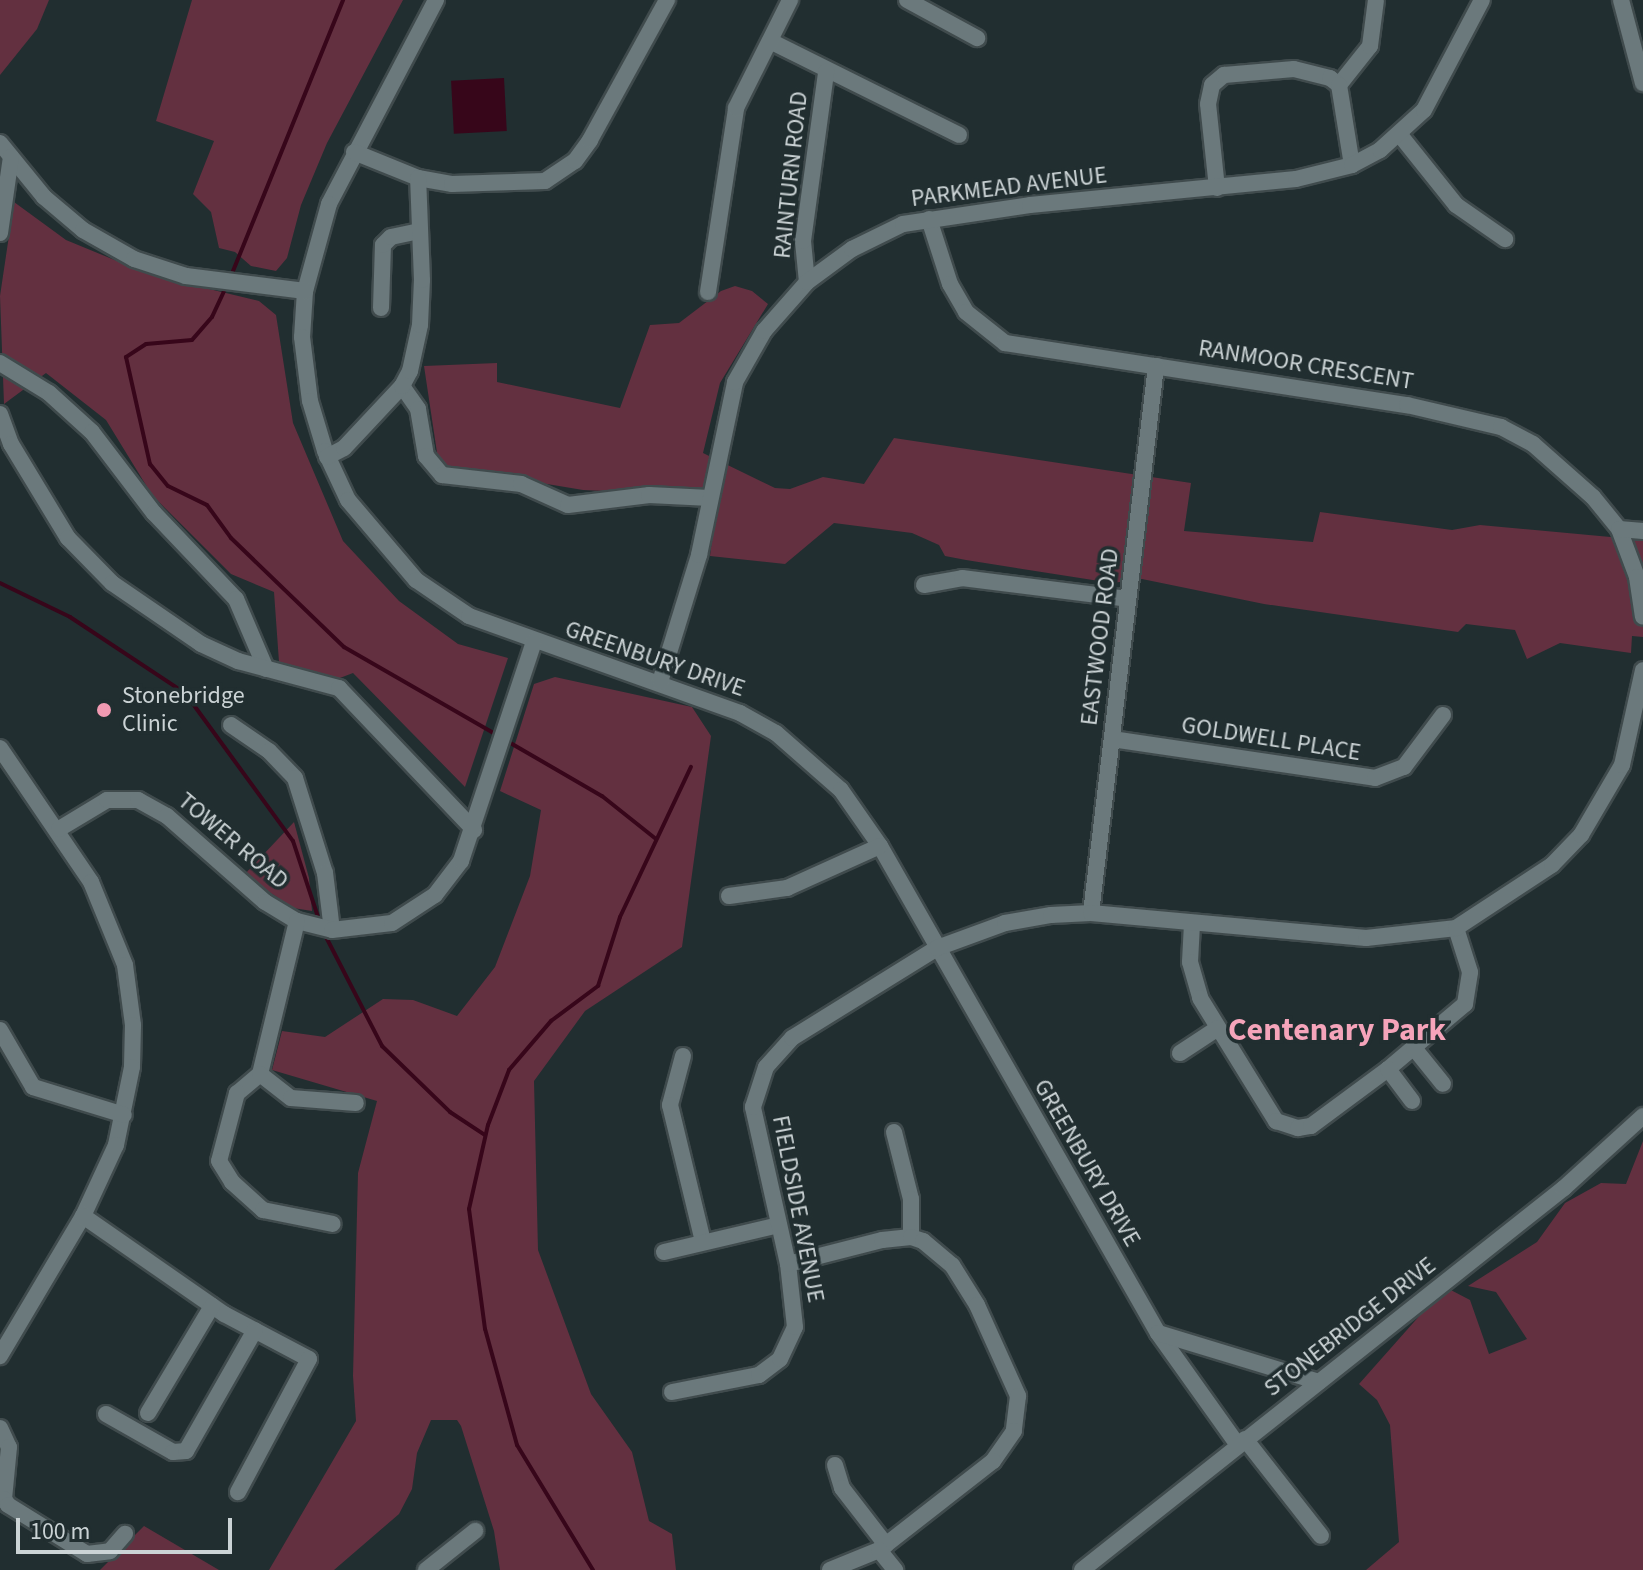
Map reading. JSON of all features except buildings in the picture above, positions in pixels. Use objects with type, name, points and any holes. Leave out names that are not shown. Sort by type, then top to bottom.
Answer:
[{"type":"street","name":"GREENBURY DRIVE","points":[[436,0],[354,152],[321,227],[305,291],[304,367],[327,457],[359,517],[416,580],[469,616],[534,642],[660,682],[740,713],[776,733],[841,790],[880,846],[1158,1333],[1242,1442],[1321,1536]]},
{"type":"street","points":[[354,152],[418,178],[503,186],[545,181],[561,173],[590,140],[667,0]]},
{"type":"street","points":[[708,292],[736,108],[790,0]]},
{"type":"street","points":[[907,0],[977,38]]},
{"type":"street","points":[[1339,85],[1370,46],[1376,0]]},
{"type":"street","name":"PARKMEAD AVENUE","points":[[660,682],[699,555],[735,382],[764,331],[807,282],[883,231],[929,219],[1314,176],[1352,165],[1400,135],[1437,94],[1482,0]]},
{"type":"street","points":[[1621,0],[1643,83]]},
{"type":"street","name":"RAINTURN ROAD","points":[[770,41],[826,72],[959,135]]},
{"type":"street","points":[[1217,188],[1208,104],[1215,80],[1294,69],[1325,75],[1339,85],[1352,165]]},
{"type":"street","name":"RAINTURN ROAD","points":[[807,282],[803,241],[826,72]]},
{"type":"street","points":[[1400,135],[1456,205],[1505,239]]},
{"type":"street","points":[[0,143],[44,197],[83,230],[134,259],[186,276],[305,291]]},
{"type":"street","points":[[0,233],[11,157]]},
{"type":"street","points":[[327,457],[344,448],[402,386],[420,325],[418,178]]},
{"type":"street","name":"RANMOOR CRESCENT","points":[[929,219],[950,284],[982,330],[1028,349],[1407,405],[1501,427],[1565,470],[1619,529],[1637,577],[1643,617]]},
{"type":"street","points":[[381,308],[383,245],[391,237],[419,231]]},
{"type":"street","points":[[0,363],[49,393],[92,432],[154,513],[236,599],[266,669]]},
{"type":"street","name":"EASTWOOD ROAD","points":[[1091,913],[1156,366]]},
{"type":"street","points":[[402,386],[418,409],[426,456],[434,471],[537,489],[568,505],[649,495],[710,498]]},
{"type":"street","points":[[0,414],[11,444],[68,538],[85,558],[140,607],[177,631],[266,669],[339,688],[474,830]]},
{"type":"street","points":[[1619,529],[1643,531]]},
{"type":"street","points":[[924,585],[962,578],[1128,599]]},
{"type":"street","name":"TOWER ROAD","points":[[59,829],[107,800],[138,800],[167,816],[265,902],[297,921],[332,930],[375,927],[415,912],[450,878],[474,830],[534,642]]},
{"type":"street","points":[[937,948],[1005,923],[1091,913],[1366,938],[1456,928],[1552,865],[1581,835],[1622,765],[1643,670]]},
{"type":"street","name":"GOLDWELL PLACE","points":[[1112,739],[1375,778],[1404,767],[1443,715]]},
{"type":"street","points":[[231,725],[269,751],[295,778],[325,873],[332,930]]},
{"type":"street","points":[[0,748],[59,829],[91,882],[125,965],[133,1036],[124,1115],[83,1216],[6,1335],[0,1356]]},
{"type":"street","points":[[729,896],[787,888],[880,846]]},
{"type":"street","points":[[297,921],[260,1074],[237,1093],[220,1148],[223,1172],[263,1210],[333,1224]]},
{"type":"street","points":[[1192,924],[1193,979],[1218,1028],[1276,1121],[1286,1128],[1311,1126],[1388,1069],[1465,1004],[1471,989],[1456,928]]},
{"type":"street","name":"FIELDSIDE AVENUE","points":[[672,1392],[759,1375],[780,1359],[795,1327],[788,1264],[753,1107],[766,1067],[792,1038],[937,948]]},
{"type":"street","points":[[1180,1053],[1218,1028]]},
{"type":"street","points":[[0,1030],[33,1087],[124,1115]]},
{"type":"street","points":[[1414,1048],[1443,1084]]},
{"type":"street","points":[[683,1056],[670,1105],[703,1241]]},
{"type":"street","points":[[1388,1069],[1412,1101]]},
{"type":"street","points":[[260,1074],[291,1098],[356,1103]]},
{"type":"street","name":"STONEBRIDGE DRIVE","points":[[1082,1570],[1564,1188],[1643,1116]]},
{"type":"street","points":[[894,1132],[911,1199],[911,1237]]},
{"type":"street","points":[[83,1216],[212,1306],[309,1359],[238,1492]]},
{"type":"street","points":[[664,1252],[779,1225]]},
{"type":"street","points":[[788,1264],[911,1237],[939,1251],[977,1305],[1011,1373],[1018,1416],[993,1461],[883,1548],[830,1570]]},
{"type":"street","points":[[148,1413],[212,1306]]},
{"type":"street","points":[[106,1414],[181,1453],[255,1330]]},
{"type":"street","points":[[1158,1333],[1319,1382]]},
{"type":"street","points":[[0,1428],[9,1447],[4,1499],[8,1505],[87,1554],[110,1551],[125,1534]]},
{"type":"street","points":[[835,1465],[846,1494],[895,1570]]},
{"type":"street","points":[[426,1570],[475,1531]]},
{"type":"shaded area","points":[[0,0],[49,0],[37,29],[0,75]]},
{"type":"shaded area","points":[[192,0],[403,0],[327,143],[301,205],[287,258],[276,271],[251,266],[235,252],[219,248],[211,212],[193,194],[214,141],[156,121]]},
{"type":"shaded area","points":[[504,78],[507,131],[454,134],[451,81]]},
{"type":"shaded area","points":[[14,202],[66,240],[151,275],[259,301],[276,315],[293,423],[343,541],[399,601],[458,644],[508,658],[465,787],[353,673],[332,681],[279,662],[274,592],[231,574],[152,495],[106,420],[46,373],[4,404],[0,296]]},
{"type":"shaded area","points":[[735,286],[752,291],[768,304],[720,383],[703,453],[775,488],[790,489],[823,477],[864,484],[894,438],[1191,483],[1184,531],[1313,542],[1320,512],[1452,530],[1480,525],[1643,540],[1643,637],[1632,636],[1631,653],[1560,643],[1527,659],[1515,630],[1466,624],[1458,632],[1264,604],[1142,579],[1112,583],[945,556],[939,545],[912,533],[834,523],[785,564],[710,556],[717,496],[583,490],[439,466],[424,366],[497,363],[497,382],[620,408],[650,325],[679,323],[721,291]]},
{"type":"shaded area","points":[[555,677],[692,707],[711,736],[682,947],[585,1011],[534,1081],[538,1250],[591,1394],[632,1452],[649,1521],[672,1534],[676,1570],[500,1570],[494,1531],[461,1426],[457,1420],[431,1420],[417,1453],[412,1489],[399,1514],[334,1570],[269,1570],[356,1421],[353,1376],[358,1173],[377,1101],[272,1070],[282,1031],[325,1037],[383,999],[413,1000],[457,1016],[495,967],[530,876],[541,810],[500,791],[534,684]]},
{"type":"shaded area","points":[[294,822],[309,878],[312,911],[293,908],[244,875]]},
{"type":"shaded area","points":[[1643,1141],[1643,1570],[1366,1570],[1399,1542],[1390,1425],[1377,1400],[1359,1384],[1445,1287],[1470,1300],[1489,1354],[1527,1339],[1496,1292],[1468,1286],[1537,1242],[1565,1203],[1601,1183],[1626,1184]]},
{"type":"shaded area","points":[[144,1526],[219,1570],[100,1570]]},
{"type":"waterway","points":[[231,276],[343,0]]},
{"type":"waterway","points":[[226,287],[212,317],[192,340],[146,344],[126,357],[150,464],[168,486],[207,505],[231,538],[344,647],[499,736]]},
{"type":"waterway","points":[[0,583],[70,617],[185,693],[293,841],[320,923]]},
{"type":"waterway","points":[[507,741],[602,796],[656,839]]},
{"type":"waterway","points":[[593,1570],[517,1445],[485,1329],[469,1209],[488,1125],[509,1070],[551,1021],[598,986],[620,917],[691,767]]},
{"type":"waterway","points":[[325,935],[382,1046],[450,1112],[485,1135]]},
{"type":"place","name":"Stonebridge Clinic","points":[[104,710]]},
{"type":"district","name":"Centenary Park","points":[[1337,1030]]}]
